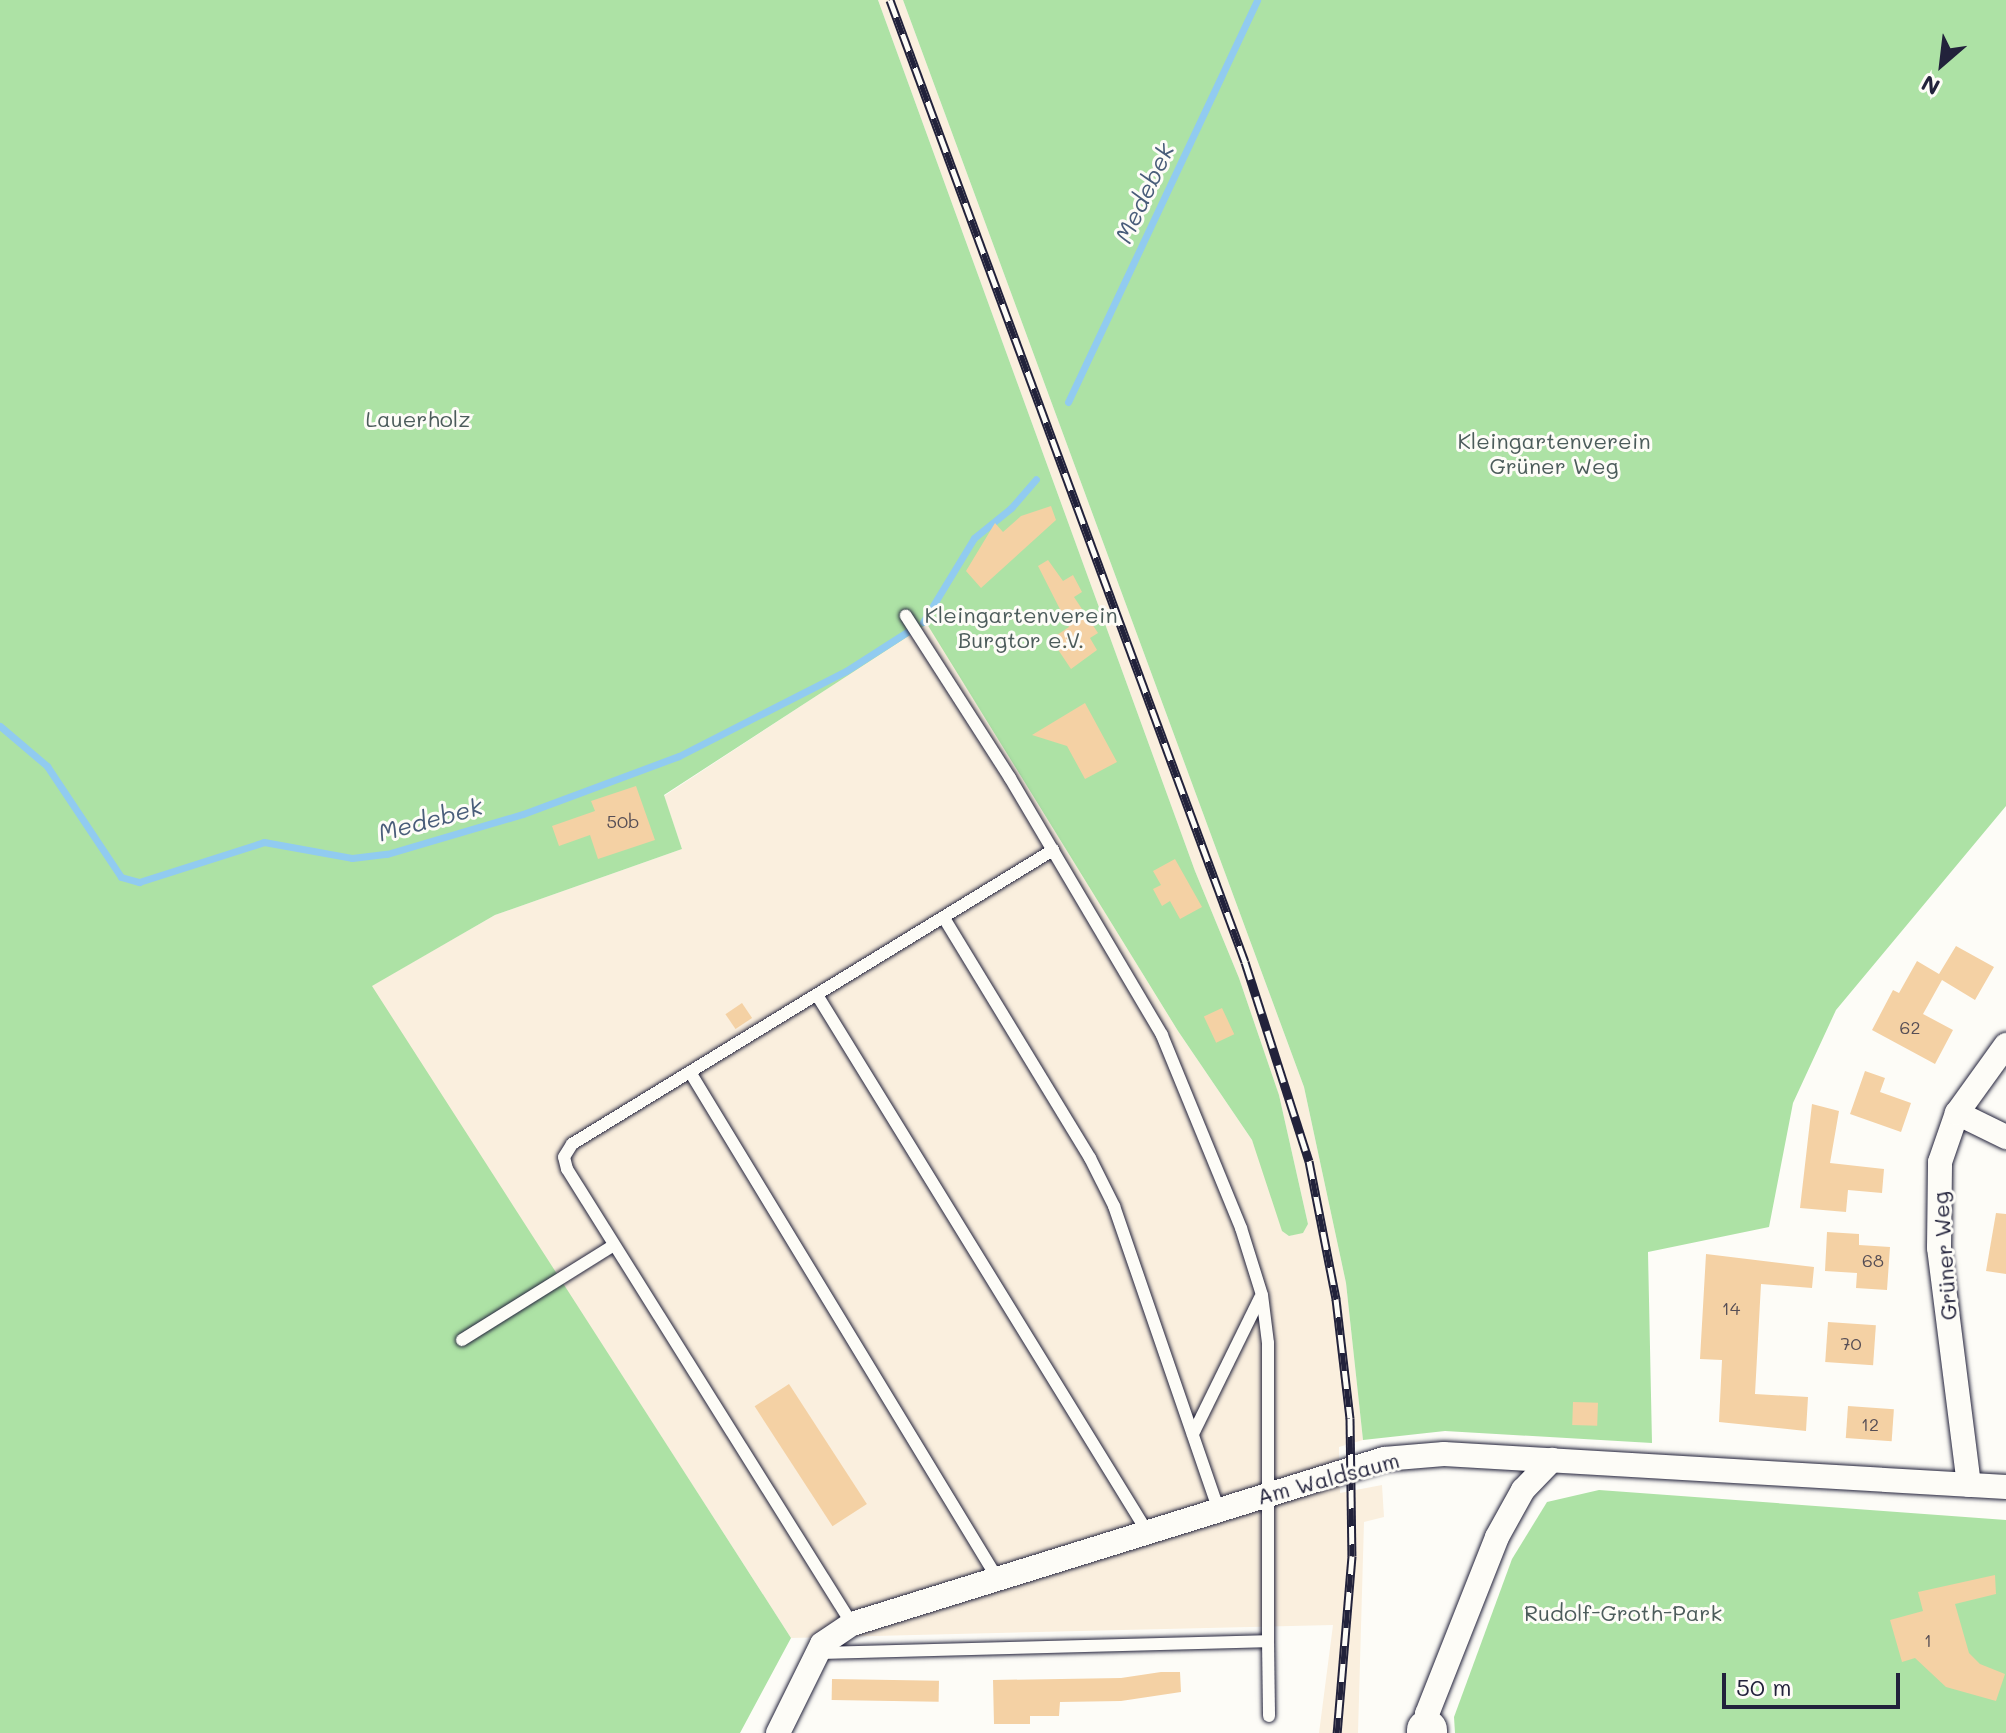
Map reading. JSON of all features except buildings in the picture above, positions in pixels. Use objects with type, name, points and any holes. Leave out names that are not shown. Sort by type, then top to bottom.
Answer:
[{"type":"street","name":"Grüner Weg","points":[[1969,1485],[1936,1210],[1940,1162],[1957,1113],[2006,1045]]},
{"type":"street","points":[[1957,1113],[2006,1137]]},
{"type":"street","name":"Am Waldsaum","points":[[778,1733],[822,1644],[852,1624],[999,1581],[1218,1508],[1384,1459],[1413,1455],[1552,1460],[2006,1487]]},
{"type":"street","points":[[1427,1732],[1427,1714],[1497,1537],[1523,1490],[1552,1460]]},
{"type":"lane","points":[[906,616],[1053,850],[1180,1070],[1262,1295],[1268,1343],[1269,1716]]},
{"type":"lane","points":[[852,1624],[614,1245],[564,1157],[572,1144],[1053,850]]},
{"type":"lane","points":[[944,918],[1090,1158],[1114,1206],[1218,1508]]},
{"type":"lane","points":[[817,995],[1148,1533]]},
{"type":"lane","points":[[690,1072],[999,1581]]},
{"type":"lane","points":[[462,1340],[614,1245]]},
{"type":"lane","points":[[1193,1434],[1262,1295]]},
{"type":"lane","points":[[817,1653],[1268,1641]]},
{"type":"shaded area","points":[[878,0],[903,0],[1304,1087],[1346,1283],[1363,1440],[1339,1447],[1340,1493],[1382,1485],[1384,1517],[1364,1522],[1358,1733],[1319,1733],[1333,1625],[791,1638],[371,986],[495,915],[682,849],[664,796],[927,623],[1178,1031],[1252,1140],[1289,1236],[1303,1232],[1308,1224],[1279,1095],[1239,978],[1195,871]]},
{"type":"green space","name":"Lauerholz","points":[[0,0],[878,0],[1195,871],[1239,978],[1279,1095],[1308,1224],[1303,1233],[1289,1236],[1282,1231],[1252,1140],[1178,1031],[927,624],[664,795],[682,849],[495,915],[372,986],[791,1638],[740,1733],[0,1733]]},
{"type":"green space","name":"Kleingartenverein Grüner Weg","points":[[903,0],[2006,0],[2006,806],[1836,1010],[1793,1103],[1769,1227],[1648,1252],[1652,1443],[1445,1431],[1363,1440],[1346,1283],[1304,1087]]},
{"type":"green space","name":"Rudolf-Groth-Park","points":[[1599,1490],[2006,1520],[2006,1733],[1455,1733],[1454,1717],[1512,1559],[1547,1502]]},
{"type":"waterway","name":"Medebek","points":[[1068,402],[1257,0]]},
{"type":"waterway","name":"Medebek","points":[[923,622],[974,538],[1011,508],[1036,479]]},
{"type":"waterway","name":"Medebek","points":[[0,726],[47,766],[121,877],[139,882],[264,842],[352,858],[387,854],[523,814],[679,756],[846,671],[910,630]]},
{"type":"railway","points":[[890,0],[1245,962],[1309,1161],[1336,1299],[1350,1418],[1352,1556],[1337,1733]]},
{"type":"park label","name":"Kleingartenverein Burgtor e.V.","points":[[1021,626]]}]
